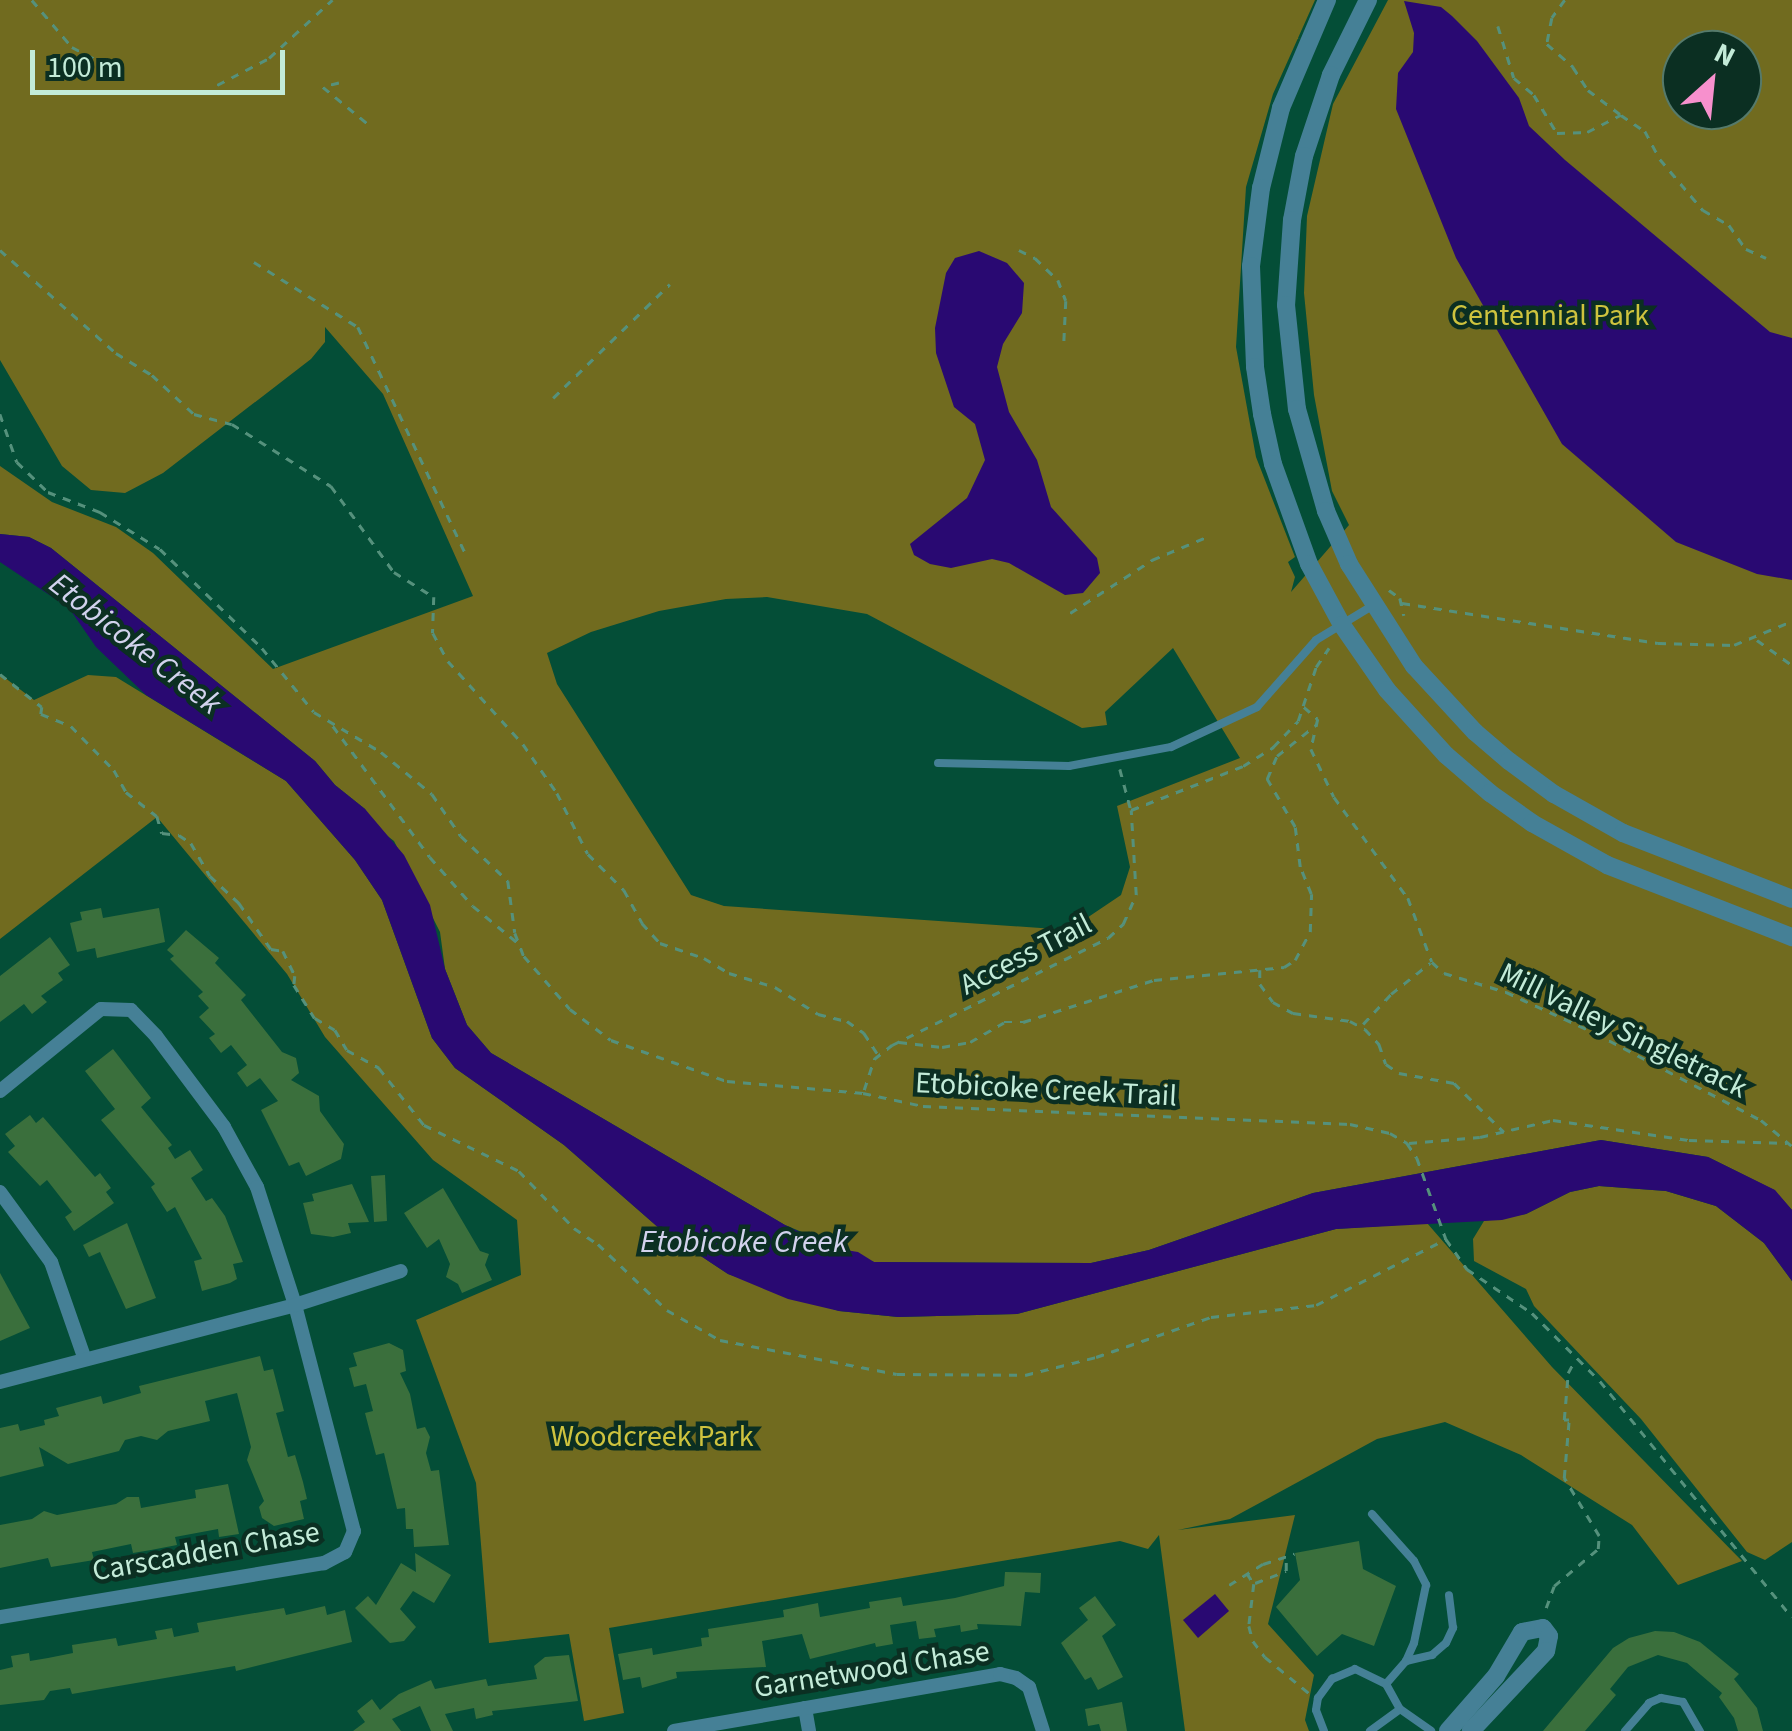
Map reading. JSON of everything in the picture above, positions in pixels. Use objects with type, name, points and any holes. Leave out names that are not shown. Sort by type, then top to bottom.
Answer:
[{"type":"street","points":[[1326,0],[1293,76],[1270,148],[1253,249],[1254,367],[1273,464],[1308,564],[1342,625],[1388,690],[1426,734],[1490,793],[1532,824],[1607,865],[1792,937]]},
{"type":"street","points":[[1368,0],[1330,76],[1304,156],[1292,220],[1286,305],[1298,409],[1310,463],[1341,546],[1372,606],[1444,701],[1474,732],[1554,794],[1623,833],[1792,899]]},
{"type":"street","points":[[0,1091],[101,1009],[124,1008],[137,1014],[242,1156],[270,1219],[295,1305]]},
{"type":"street","points":[[0,1192],[51,1262],[84,1358]]},
{"type":"street","points":[[0,1382],[295,1305],[401,1271]]},
{"type":"street","name":"Carscadden Chase","points":[[0,1617],[324,1562],[344,1552],[352,1538],[353,1516],[295,1305]]},
{"type":"street","points":[[1448,1731],[1496,1676],[1522,1632],[1543,1628],[1549,1636],[1546,1650],[1471,1731]]},
{"type":"street","name":"Garnetwood Chase","points":[[674,1731],[1010,1675],[1035,1696],[1043,1731]]},
{"type":"street","points":[[805,1708],[810,1731]]},
{"type":"lane","points":[[938,762],[1069,766],[1171,746],[1257,708],[1316,640],[1372,606]]},
{"type":"lane","points":[[1372,1514],[1414,1561],[1426,1585],[1406,1661],[1386,1684]]},
{"type":"lane","points":[[1406,1661],[1432,1655],[1446,1643],[1453,1628],[1449,1595]]},
{"type":"lane","points":[[1324,1731],[1318,1700],[1332,1680],[1355,1669],[1386,1684],[1400,1708],[1432,1731]]},
{"type":"lane","points":[[1625,1731],[1649,1703],[1661,1698],[1682,1702],[1700,1731]]},
{"type":"lane","points":[[1370,1731],[1400,1708]]},
{"type":"path","points":[[32,0],[72,47],[114,69]]},
{"type":"path","points":[[216,85],[270,58],[332,0]]},
{"type":"path","points":[[1565,0],[1552,18],[1547,44],[1573,66],[1588,90],[1645,131],[1660,159],[1702,210],[1729,225],[1746,249],[1766,258]]},
{"type":"path","points":[[1498,26],[1514,78],[1534,95],[1556,133],[1587,132],[1621,115]]},
{"type":"path","points":[[339,82],[323,87],[366,124]]},
{"type":"path","points":[[0,250],[116,353],[152,375],[194,414],[232,424],[331,486],[394,572],[434,597],[433,633],[448,661],[523,744],[556,793],[588,854],[624,890],[642,923],[660,944],[775,987],[818,1014],[848,1021],[864,1033],[879,1056],[863,1093]]},
{"type":"path","points":[[1019,250],[1035,258],[1058,280],[1066,301],[1064,344]]},
{"type":"path","points":[[254,262],[358,327],[466,554]]},
{"type":"path","points":[[553,398],[670,284]]},
{"type":"path","name":"Etobicoke Creek Trail","points":[[0,414],[18,462],[48,492],[100,512],[160,549],[262,648],[314,712],[381,752],[417,780],[448,814],[461,836],[508,880],[524,956],[570,1009],[612,1040],[727,1081],[863,1093],[923,1106],[1350,1124],[1390,1133],[1406,1142]]},
{"type":"path","points":[[1070,613],[1152,560],[1209,536]]},
{"type":"path","points":[[1382,588],[1397,594],[1404,618]]},
{"type":"path","points":[[1401,603],[1658,642],[1734,646],[1792,621]]},
{"type":"path","points":[[1131,810],[1250,762],[1292,730],[1316,667],[1342,625]]},
{"type":"path","points":[[1757,639],[1792,664]]},
{"type":"path","points":[[0,674],[42,707],[41,714],[71,726],[114,770],[126,792],[157,816],[162,833],[191,843],[210,876],[239,904],[271,949],[283,951],[295,976],[294,985],[315,1018],[335,1030],[348,1050],[379,1068],[424,1125],[520,1171],[574,1228],[598,1244],[667,1310],[720,1340],[897,1374],[1025,1376],[1096,1357],[1211,1317],[1316,1305],[1446,1240]]},
{"type":"path","points":[[1303,706],[1312,710],[1318,724],[1311,749],[1352,826],[1408,898],[1432,962],[1402,984],[1362,1027]]},
{"type":"path","points":[[898,1042],[942,1047],[970,1042],[1004,1022],[1024,1022],[1154,980],[1284,968],[1295,960],[1310,932],[1311,894],[1300,866],[1295,828],[1267,779],[1277,756],[1309,727],[1318,724]]},
{"type":"path","points":[[332,725],[434,862],[473,906],[519,944]]},
{"type":"path","name":"Access Trail","points":[[879,1056],[898,1042],[1108,938],[1124,924],[1136,895],[1131,810],[1117,758]]},
{"type":"path","name":"Mill Valley Singletrack","points":[[1432,962],[1444,972],[1506,992],[1595,1032],[1762,1120],[1790,1145]]},
{"type":"path","points":[[1260,969],[1260,984],[1272,1002],[1293,1014],[1362,1027],[1379,1044],[1386,1064],[1400,1073],[1454,1083],[1504,1132]]},
{"type":"path","points":[[1406,1142],[1504,1132],[1553,1120],[1689,1140],[1790,1145]]},
{"type":"path","points":[[1406,1142],[1418,1158],[1446,1240],[1468,1269],[1532,1313],[1576,1358],[1656,1448],[1792,1617]]},
{"type":"path","points":[[1543,1628],[1554,1586],[1598,1549],[1598,1536],[1564,1478],[1568,1373],[1576,1358]]},
{"type":"path","points":[[1229,1585],[1247,1573],[1294,1554]]},
{"type":"path","points":[[1254,1584],[1286,1571],[1286,1556]]},
{"type":"path","points":[[1247,1573],[1254,1584],[1249,1626],[1256,1646],[1318,1700]]},
{"type":"green space","name":"Centennial Park","points":[[0,0],[1315,0],[1273,94],[1246,187],[1236,347],[1256,457],[1295,557],[1288,562],[1295,577],[1291,592],[1349,525],[1332,491],[1314,395],[1304,293],[1307,216],[1333,104],[1388,0],[1792,0],[1792,1210],[1774,1190],[1708,1157],[1601,1140],[1313,1193],[1149,1250],[1091,1263],[874,1262],[785,1225],[491,1053],[467,1025],[445,969],[440,932],[394,841],[377,828],[365,809],[335,785],[315,761],[51,548],[29,537],[0,534],[0,466],[52,502],[116,527],[153,553],[273,669],[473,596],[383,394],[325,327],[325,342],[311,359],[163,473],[125,493],[91,490],[62,466],[0,360]],"holes":[[[767,597],[867,614],[1082,728],[1107,725],[1105,712],[1173,648],[1240,758],[1117,806],[1130,867],[1121,895],[1069,930],[724,906],[691,895],[557,684],[547,653],[591,632],[659,611],[726,599]]]},
{"type":"green space","name":"Woodcreek Park","points":[[0,674],[34,700],[88,675],[116,677],[286,781],[355,860],[382,900],[432,1038],[455,1068],[564,1145],[660,1229],[728,1274],[839,1311],[898,1317],[1017,1314],[1336,1229],[1427,1223],[1552,1367],[1742,1561],[1678,1585],[1632,1525],[1521,1455],[1445,1422],[1377,1439],[1230,1519],[1178,1530],[1295,1515],[1268,1624],[1314,1675],[1305,1720],[1309,1731],[1185,1731],[1159,1535],[1148,1549],[1120,1541],[609,1628],[624,1713],[584,1721],[569,1634],[489,1643],[476,1483],[416,1320],[521,1275],[517,1220],[433,1160],[325,1037],[287,974],[157,817],[0,939]]},
{"type":"green space","points":[[1599,1186],[1666,1191],[1716,1206],[1764,1243],[1792,1281],[1792,1542],[1765,1560],[1747,1552],[1641,1419],[1534,1306],[1526,1289],[1474,1261],[1473,1239],[1484,1221],[1526,1214],[1570,1192]]},
{"type":"water","points":[[1404,1],[1441,7],[1452,16],[1477,41],[1519,98],[1529,126],[1770,332],[1792,338],[1792,580],[1757,574],[1676,542],[1562,444],[1456,258],[1396,109],[1398,73],[1413,52],[1414,33]]},
{"type":"water","points":[[979,251],[1007,263],[1024,283],[1022,313],[1003,344],[997,367],[1009,412],[1037,460],[1051,507],[1097,558],[1100,573],[1083,593],[1065,595],[1009,563],[992,559],[951,568],[930,564],[914,555],[910,544],[967,498],[985,460],[975,424],[954,407],[936,353],[935,328],[946,273],[955,258]]},
{"type":"water","name":"Etobicoke Creek","points":[[0,534],[29,537],[51,548],[315,761],[335,785],[365,809],[404,855],[430,905],[445,969],[467,1025],[491,1053],[785,1225],[833,1248],[858,1252],[874,1262],[1091,1263],[1149,1250],[1313,1193],[1601,1140],[1708,1157],[1775,1190],[1792,1210],[1792,1281],[1764,1243],[1716,1206],[1666,1191],[1599,1186],[1570,1192],[1526,1214],[1502,1220],[1336,1229],[1017,1314],[898,1317],[839,1311],[788,1299],[728,1274],[660,1229],[564,1145],[455,1068],[432,1038],[382,900],[355,860],[286,781],[146,695],[96,647],[69,608],[0,562]]},
{"type":"water","points":[[1215,1594],[1229,1611],[1198,1638],[1183,1620]]},
{"type":"building","points":[[101,908],[103,918],[159,908],[165,942],[97,958],[95,948],[77,952],[70,923],[82,920],[80,912]]},
{"type":"building","points":[[186,930],[219,958],[215,963],[246,995],[241,1000],[282,1052],[296,1058],[299,1073],[291,1080],[319,1096],[320,1111],[344,1144],[341,1159],[306,1176],[299,1162],[289,1166],[261,1110],[278,1101],[260,1078],[247,1087],[237,1073],[247,1065],[231,1045],[221,1053],[209,1038],[215,1034],[199,1017],[209,1008],[198,996],[203,992],[170,959],[174,956],[167,950]]},
{"type":"building","points":[[50,937],[70,965],[58,973],[63,980],[41,996],[47,1002],[32,1014],[24,1004],[0,1022],[0,976]]},
{"type":"building","points":[[113,1049],[151,1098],[141,1107],[172,1145],[168,1148],[175,1159],[190,1150],[203,1170],[191,1178],[206,1201],[212,1198],[225,1216],[243,1262],[233,1264],[237,1279],[230,1283],[202,1291],[194,1261],[202,1259],[175,1207],[167,1212],[151,1187],[155,1184],[101,1120],[115,1109],[85,1071]]},
{"type":"building","points":[[30,1115],[36,1123],[43,1117],[95,1177],[100,1173],[111,1188],[106,1192],[114,1203],[74,1231],[65,1217],[72,1212],[47,1180],[40,1186],[8,1152],[15,1146],[5,1134]]},
{"type":"building","points":[[385,1175],[387,1221],[374,1222],[371,1176]]},
{"type":"building","points":[[352,1184],[369,1222],[348,1223],[351,1233],[333,1237],[311,1234],[303,1203],[314,1201],[312,1194]]},
{"type":"building","points":[[443,1188],[480,1251],[489,1254],[485,1265],[492,1280],[462,1293],[458,1284],[446,1277],[450,1264],[439,1239],[427,1248],[404,1213]]},
{"type":"building","points":[[127,1223],[156,1298],[126,1309],[100,1252],[89,1257],[83,1245]]},
{"type":"building","points":[[0,1273],[30,1328],[0,1341]]},
{"type":"building","points":[[389,1343],[403,1350],[406,1371],[400,1373],[410,1394],[417,1429],[425,1427],[430,1437],[426,1453],[431,1471],[439,1470],[449,1545],[414,1547],[413,1529],[406,1529],[405,1508],[397,1509],[384,1453],[376,1455],[365,1413],[373,1411],[366,1384],[354,1387],[349,1368],[357,1366],[353,1353]]},
{"type":"building","points":[[260,1356],[264,1371],[273,1369],[284,1411],[276,1413],[288,1457],[295,1455],[307,1499],[300,1501],[304,1519],[274,1526],[262,1518],[259,1507],[264,1501],[247,1460],[251,1447],[237,1393],[205,1401],[210,1421],[168,1431],[157,1440],[141,1436],[125,1440],[119,1451],[68,1464],[39,1447],[44,1466],[0,1477],[0,1428],[18,1424],[20,1431],[45,1425],[44,1420],[59,1416],[56,1408],[101,1396],[103,1404],[141,1393],[139,1386]]},
{"type":"building","points":[[228,1484],[239,1534],[219,1537],[218,1529],[175,1537],[177,1545],[151,1550],[133,1553],[131,1544],[92,1552],[94,1560],[51,1567],[48,1558],[0,1568],[0,1525],[32,1519],[44,1511],[57,1515],[116,1504],[127,1497],[139,1497],[141,1508],[196,1498],[195,1490]]},
{"type":"building","points":[[1359,1541],[1363,1569],[1396,1586],[1374,1646],[1342,1634],[1317,1656],[1276,1607],[1300,1580],[1295,1553]]},
{"type":"building","points":[[415,1553],[451,1575],[434,1603],[413,1591],[400,1609],[416,1627],[404,1641],[390,1643],[355,1608],[368,1596],[376,1605],[401,1563],[416,1572]]},
{"type":"building","points":[[1005,1572],[1041,1573],[1040,1593],[1025,1592],[1021,1626],[977,1624],[978,1629],[961,1632],[960,1625],[934,1629],[936,1637],[919,1639],[916,1621],[890,1625],[893,1644],[876,1647],[875,1643],[810,1659],[802,1634],[762,1641],[766,1667],[676,1672],[677,1678],[642,1688],[640,1677],[623,1680],[618,1654],[652,1648],[653,1655],[702,1646],[701,1638],[709,1637],[708,1629],[784,1617],[783,1610],[818,1603],[820,1617],[870,1608],[869,1602],[901,1597],[903,1606],[955,1598],[1004,1586]]},
{"type":"building","points":[[1095,1596],[1116,1625],[1102,1636],[1123,1677],[1098,1690],[1091,1677],[1085,1680],[1061,1643],[1088,1620],[1079,1608]]},
{"type":"building","points":[[325,1606],[327,1615],[345,1610],[352,1642],[236,1671],[235,1666],[72,1694],[70,1688],[50,1691],[44,1700],[0,1705],[0,1670],[13,1667],[11,1656],[29,1653],[30,1661],[73,1653],[72,1645],[116,1638],[118,1646],[157,1639],[155,1631],[172,1628],[174,1637],[199,1632],[197,1623],[284,1608],[286,1615]]},
{"type":"building","points":[[1655,1631],[1674,1632],[1700,1642],[1739,1674],[1734,1679],[1757,1708],[1763,1731],[1738,1731],[1719,1697],[1722,1693],[1687,1663],[1658,1655],[1628,1667],[1610,1689],[1616,1695],[1585,1731],[1543,1731],[1613,1648],[1629,1638]]},
{"type":"building","points":[[569,1655],[578,1701],[492,1711],[493,1715],[476,1719],[474,1708],[445,1714],[453,1731],[431,1731],[420,1706],[392,1719],[401,1731],[353,1731],[365,1722],[357,1711],[372,1699],[380,1710],[399,1694],[431,1680],[435,1689],[486,1679],[488,1686],[537,1679],[534,1666],[545,1657]]},
{"type":"building","points":[[1122,1702],[1127,1731],[1101,1731],[1099,1724],[1088,1726],[1085,1709]]}]
